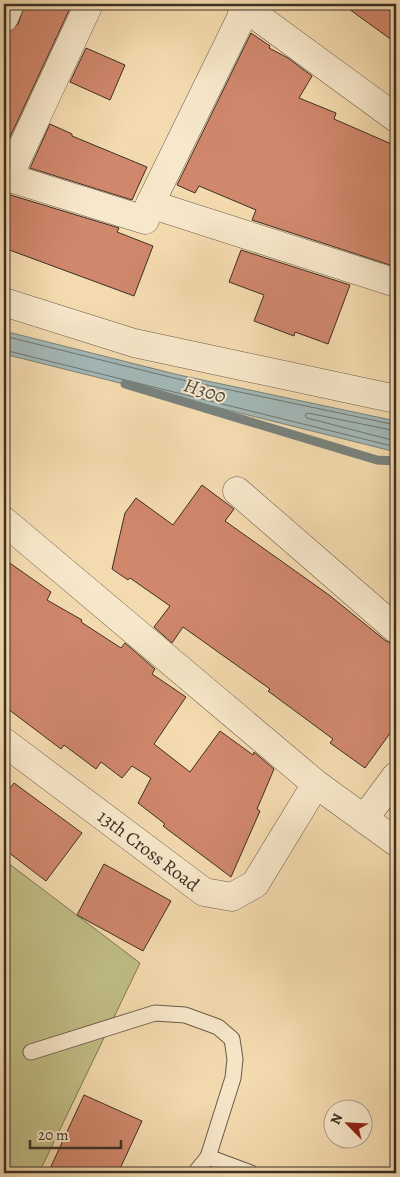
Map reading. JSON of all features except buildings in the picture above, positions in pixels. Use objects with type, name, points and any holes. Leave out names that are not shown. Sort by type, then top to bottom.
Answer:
[{"type":"street","points":[[4,18],[10,4]]},
{"type":"street","points":[[89,4],[6,177],[145,220],[150,204],[243,6],[396,118]]},
{"type":"street","points":[[150,204],[396,283]]},
{"type":"street","points":[[4,302],[134,343],[396,398]]},
{"type":"street","points":[[237,491],[396,629]]},
{"type":"street","points":[[4,521],[316,784],[396,842]]},
{"type":"street","name":"13th Cross Road","points":[[4,742],[204,892],[232,897],[255,884],[316,784]]},
{"type":"street","points":[[364,819],[396,776]]},
{"type":"lane","points":[[31,1052],[156,1013],[185,1015],[218,1027],[232,1040],[235,1059],[233,1078],[208,1157],[195,1173]]},
{"type":"lane","points":[[208,1157],[251,1173]]},
{"type":"shaded area","points":[[4,860],[140,963],[39,1173],[4,1173]]},
{"type":"water","points":[[4,331],[179,375],[396,421],[396,452],[4,354]]},
{"type":"waterway","name":"H300","points":[[125,384],[377,460],[396,461]]}]
